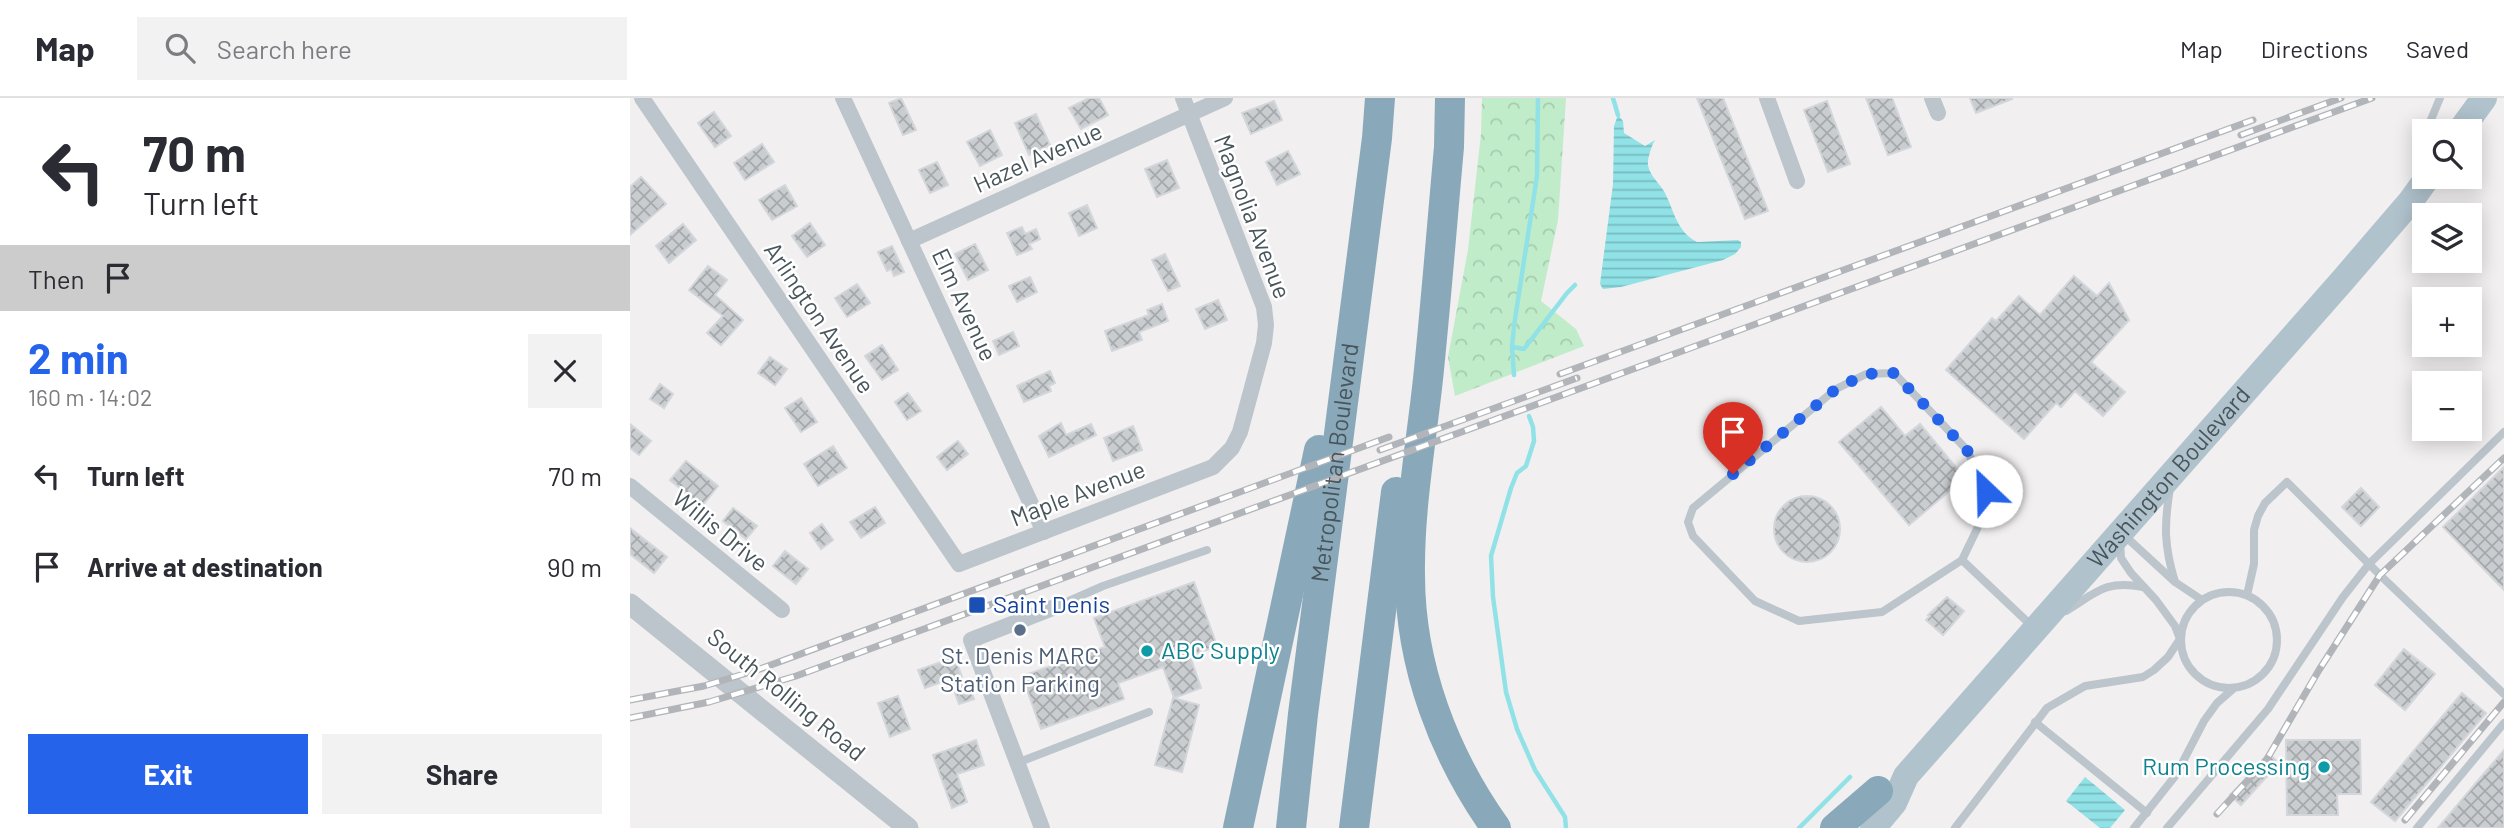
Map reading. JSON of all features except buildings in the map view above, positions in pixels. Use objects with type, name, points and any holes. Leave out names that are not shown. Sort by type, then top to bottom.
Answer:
[{"type":"highway","points":[[1238,828],[1312,545],[1367,209],[1380,98]]},
{"type":"highway","points":[[1421,356],[1424,254],[1438,98]]},
{"type":"highway","points":[[1354,828],[1403,513],[1449,146],[1450,98]]},
{"type":"highway","points":[[1403,513],[1417,642],[1425,683],[1438,723],[1456,762],[1496,828]]},
{"type":"highway","name":"Metropolitan Boulevard","points":[[1291,828],[1312,545]]},
{"type":"highway","points":[[1835,828],[1878,791]]},
{"type":"main road","points":[[2469,119],[2484,98]]},
{"type":"main road","name":"Washington Boulevard","points":[[1873,828],[1894,803],[1906,776],[2343,280],[2419,189]]},
{"type":"main road","name":"Washington Boulevard","points":[[1845,828],[1878,791],[1906,776]]},
{"type":"street","name":"Arlington Avenue","points":[[642,98],[959,564]]},
{"type":"street","name":"Elm Avenue","points":[[843,98],[1044,531]]},
{"type":"street","name":"Magnolia Avenue","points":[[1182,98],[1264,307],[1266,325],[1264,343],[1240,432],[1232,448],[1213,467]]},
{"type":"street","name":"Hazel Avenue","points":[[909,241],[1225,98]]},
{"type":"street","points":[[1767,98],[1797,181]]},
{"type":"street","name":"Maple Avenue","points":[[959,564],[1213,467]]},
{"type":"street","name":"Willis Drive","points":[[630,486],[782,610]]},
{"type":"street","name":"South Rolling Road","points":[[630,604],[908,828]]},
{"type":"street","points":[[1042,828],[971,640],[1055,607]]},
{"type":"lane","points":[[2431,119],[2440,98]]},
{"type":"lane","points":[[1894,373],[1967,450],[1986,491],[1977,529],[1962,560],[1882,612],[1799,621],[1755,601],[1693,536],[1688,522],[1693,508],[1836,389],[1866,374],[1894,373]]},
{"type":"lane","points":[[2167,828],[2268,709],[2343,597],[2369,564],[2504,432]]},
{"type":"lane","points":[[2172,473],[2165,536],[2166,555],[2175,582]]},
{"type":"lane","points":[[2247,595],[2254,564],[2253,530],[2265,503],[2287,482],[2504,694]]},
{"type":"lane","points":[[2120,532],[2175,582],[2202,600]]},
{"type":"lane","points":[[1955,828],[2047,708],[2085,686],[2143,677],[2154,670],[2168,657],[2180,639],[2190,610],[2202,600],[2216,593],[2231,592],[2247,595],[2260,603],[2270,614],[2276,629],[2277,645],[2273,661],[2263,675],[2249,684],[2233,688],[2217,687],[2202,680],[2189,669],[2182,654],[2180,639],[2175,626],[2121,558],[2120,532]]},
{"type":"lane","points":[[1055,607],[1103,586],[1207,550]]},
{"type":"lane","points":[[1962,560],[2035,629],[2108,586],[2122,583],[2143,587]]},
{"type":"lane","points":[[2134,828],[2176,775],[2204,721],[2217,703],[2233,688]]},
{"type":"lane","points":[[1017,763],[1149,712]]},
{"type":"lane","points":[[2035,722],[2147,813]]},
{"type":"lane","points":[[2417,828],[2504,723]]},
{"type":"green space","points":[[1482,98],[1566,98],[1558,220],[1541,301],[1576,329],[1584,346],[1455,396],[1448,357],[1468,250],[1481,134]]},
{"type":"water","points":[[1618,115],[1623,121],[1624,133],[1645,146],[1655,140],[1648,159],[1649,169],[1665,193],[1685,233],[1697,242],[1738,240],[1741,247],[1735,254],[1723,260],[1621,287],[1603,289],[1600,284],[1613,184],[1614,126]]},
{"type":"water","points":[[2085,777],[2125,810],[2110,828],[2100,828],[2066,801]]},
{"type":"waterway","points":[[1514,375],[1514,326],[1537,176],[1538,98]]},
{"type":"waterway","points":[[1613,98],[1618,115]]},
{"type":"waterway","points":[[1512,347],[1524,349],[1575,285]]},
{"type":"waterway","points":[[1529,416],[1534,441],[1526,466],[1517,473],[1511,488],[1491,556],[1493,597],[1506,692],[1517,729],[1535,770],[1565,817],[1566,828]]},
{"type":"waterway","points":[[1799,828],[1850,777]]},
{"type":"railway","points":[[2241,135],[2341,98]]},
{"type":"railway","points":[[630,718],[709,702],[796,676],[2372,98]]},
{"type":"railway","points":[[1560,374],[2253,120]]},
{"type":"railway","points":[[1380,450],[1577,378]]},
{"type":"railway","points":[[630,700],[704,686],[757,670],[1389,437]]},
{"type":"railway","points":[[2217,814],[2267,759],[2319,670],[2380,575],[2504,458]]},
{"type":"railway","points":[[2405,820],[2504,702]]},
{"type":"place","name":"Saint Denis","points":[[977,605]]},
{"type":"place","name":"St. Denis MARC Station Parking","points":[[1020,630]]},
{"type":"place","name":"ABC Supply","points":[[1147,651]]},
{"type":"place","name":"Rum Processing","points":[[2324,767]]},
{"type":"route","points":[[1733,474],[1836,389],[1866,374],[1894,373],[1967,450],[1986,491]]}]
